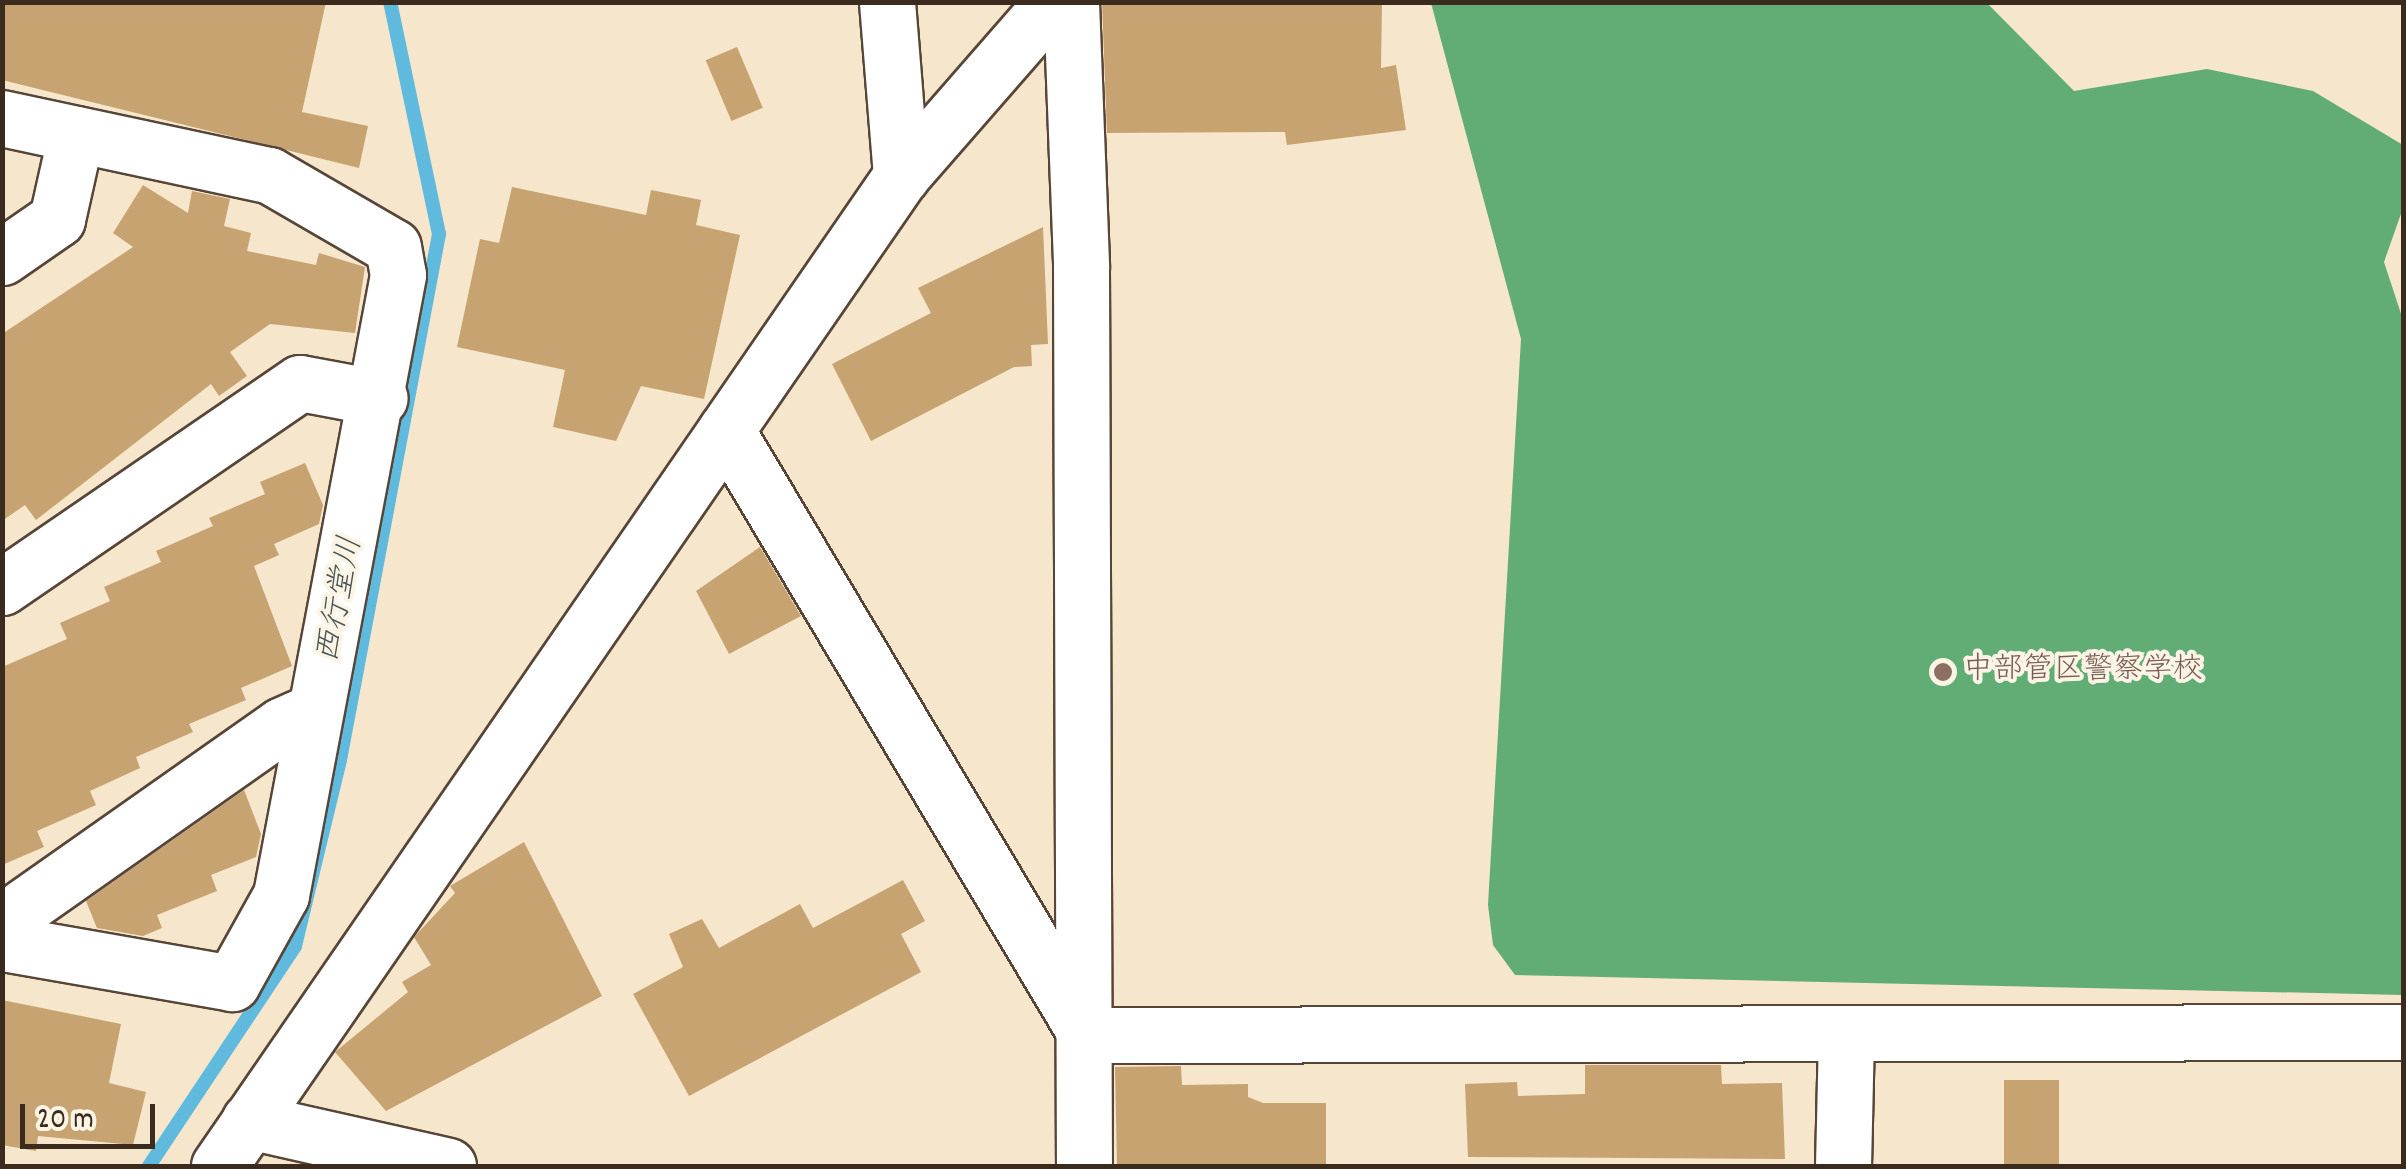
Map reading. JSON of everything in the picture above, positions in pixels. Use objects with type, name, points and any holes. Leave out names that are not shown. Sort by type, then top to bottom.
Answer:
[{"type":"street","points":[[887,2],[902,176]]},
{"type":"street","points":[[219,1166],[902,176],[1052,2]]},
{"type":"street","points":[[1071,2],[1087,1035],[1084,1166]]},
{"type":"street","points":[[2,118],[269,175],[393,248],[398,276],[380,398],[314,712],[281,895],[232,984],[2,943]]},
{"type":"street","points":[[2,257],[58,219],[76,134]]},
{"type":"street","points":[[2,588],[300,383],[380,398]]},
{"type":"street","points":[[726,430],[1087,1035]]},
{"type":"street","points":[[2,922],[282,724],[314,712]]},
{"type":"street","points":[[1087,1035],[2404,1032]]},
{"type":"street","points":[[1843,1166],[1846,1034]]},
{"type":"street","points":[[249,1120],[448,1166]]},
{"type":"green space","name":"中部管区警察学校","points":[[1431,3],[1987,3],[2074,91],[2207,69],[2313,91],[2403,145],[2403,208],[2384,262],[2404,323],[2403,995],[1515,975],[1493,945],[1488,905],[1521,339]]},
{"type":"building","points":[[2,2],[326,2],[302,112],[368,126],[359,168],[2,80]]},
{"type":"building","points":[[1102,2],[1382,2],[1381,68],[1396,65],[1406,130],[1287,145],[1285,132],[1107,133]]},
{"type":"building","points":[[737,47],[763,108],[731,121],[706,60]]},
{"type":"building","points":[[143,185],[188,213],[192,191],[230,199],[224,226],[251,233],[247,251],[316,265],[319,253],[365,267],[355,333],[270,324],[230,352],[247,376],[219,396],[211,384],[36,520],[25,505],[2,521],[2,334],[133,247],[113,233]]},
{"type":"building","points":[[512,187],[646,215],[651,190],[701,200],[696,225],[740,235],[704,399],[641,386],[616,441],[553,427],[565,370],[457,347],[480,239],[499,243]]},
{"type":"building","points":[[1043,227],[1048,344],[1031,345],[1032,366],[1014,367],[871,441],[832,364],[931,313],[918,288]]},
{"type":"building","points":[[305,463],[323,505],[319,524],[274,544],[279,555],[254,566],[292,666],[241,688],[246,700],[189,724],[193,732],[136,757],[140,768],[90,791],[96,805],[37,831],[44,847],[2,865],[2,667],[67,639],[60,623],[110,601],[104,587],[161,562],[156,551],[213,526],[209,518],[265,494],[260,482]]},
{"type":"building","points":[[760,547],[801,616],[729,654],[696,591]]},
{"type":"building","points":[[244,790],[261,834],[256,857],[211,875],[217,891],[157,915],[162,928],[143,936],[97,928],[86,901]]},
{"type":"building","points":[[524,842],[602,996],[386,1111],[335,1052],[408,992],[402,982],[431,965],[414,937],[455,893],[450,886]]},
{"type":"building","points":[[903,880],[925,921],[901,934],[921,972],[689,1096],[633,994],[683,967],[669,934],[702,919],[719,948],[800,904],[813,928]]},
{"type":"building","points":[[2,1000],[121,1024],[109,1083],[146,1092],[133,1145],[38,1136],[36,1151],[2,1145]]},
{"type":"building","points":[[1585,1065],[1721,1065],[1722,1084],[1782,1083],[1785,1159],[1468,1157],[1465,1084],[1517,1082],[1518,1096],[1585,1094]]},
{"type":"building","points":[[1181,1066],[1182,1085],[1248,1084],[1248,1097],[1263,1103],[1326,1103],[1326,1166],[1117,1166],[1115,1067]]},
{"type":"building","points":[[2004,1080],[2059,1080],[2059,1166],[2004,1166]]},
{"type":"waterway","name":"西行堂川","points":[[149,1166],[295,946],[340,760],[439,234],[390,2]]},
{"type":"place","name":"中部管区警察学校","points":[[1943,672]]}]
